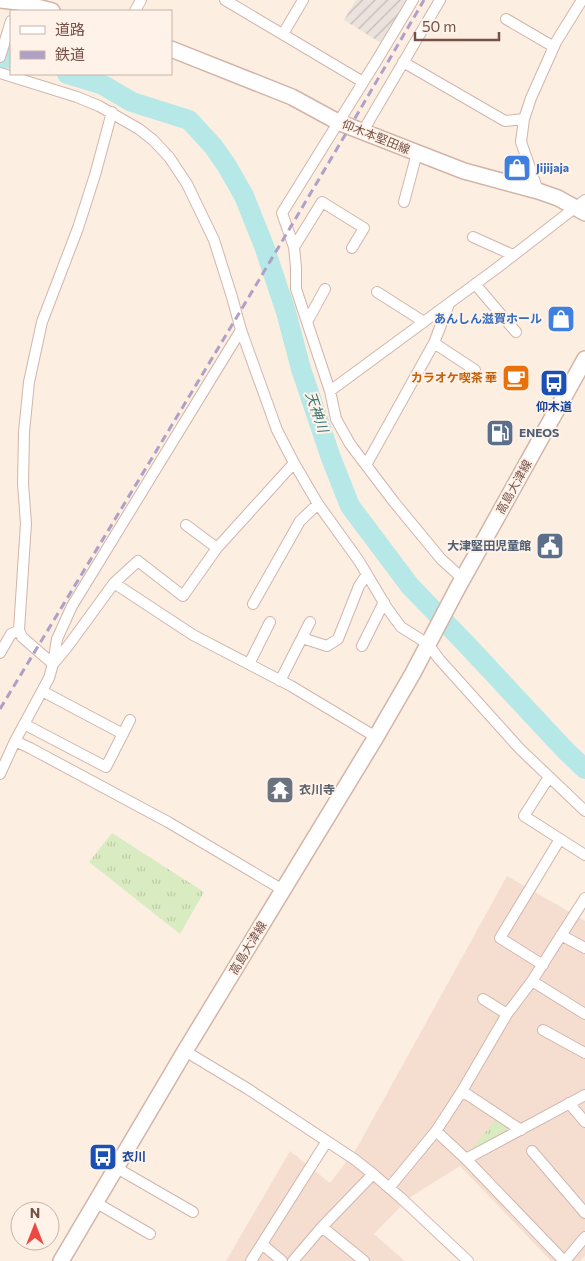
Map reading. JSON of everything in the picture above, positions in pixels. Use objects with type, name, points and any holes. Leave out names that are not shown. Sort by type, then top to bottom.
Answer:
[{"type":"main road","points":[[0,0],[16,7],[43,10]]},
{"type":"main road","name":"仰木本堅田線","points":[[172,49],[292,97],[338,122],[417,153],[464,171],[538,190],[582,207]]},
{"type":"main road","name":"高島大津線","points":[[460,584],[585,359]]},
{"type":"main road","points":[[431,639],[460,584]]},
{"type":"main road","name":"高島大津線","points":[[61,1261],[185,1051],[376,737],[431,639]]},
{"type":"street","points":[[226,0],[363,82]]},
{"type":"street","points":[[283,34],[303,0]]},
{"type":"street","points":[[413,0],[282,213],[294,247],[296,289],[330,391],[336,419],[350,444],[460,584]]},
{"type":"street","points":[[363,131],[440,0]]},
{"type":"street","points":[[538,190],[521,142],[524,119],[531,98],[554,47],[582,0]]},
{"type":"street","points":[[506,19],[554,47]]},
{"type":"street","points":[[0,58],[10,24]]},
{"type":"street","points":[[403,62],[505,121],[524,119]]},
{"type":"street","points":[[0,73],[77,97],[112,112],[153,140],[169,157],[187,184],[214,240],[240,330],[277,430],[318,504],[359,561],[401,627],[431,639],[439,658],[520,749],[585,811]]},
{"type":"street","points":[[53,664],[22,637],[19,630],[26,523],[23,484],[24,432],[29,382],[42,322],[78,228],[112,112]]},
{"type":"street","points":[[404,202],[417,153]]},
{"type":"street","points":[[294,247],[322,202],[364,228],[352,248]]},
{"type":"street","points":[[330,391],[513,255],[582,207]]},
{"type":"street","points":[[473,237],[513,255]]},
{"type":"street","points":[[475,284],[516,332]]},
{"type":"street","points":[[307,322],[325,288]]},
{"type":"street","points":[[377,292],[424,322]]},
{"type":"street","points":[[366,465],[434,343],[450,302]]},
{"type":"street","points":[[0,774],[49,678],[56,640],[72,606],[240,330]]},
{"type":"street","points":[[434,343],[475,370]]},
{"type":"street","points":[[53,664],[114,582],[138,562],[183,596],[217,548],[294,463]]},
{"type":"street","points":[[253,604],[300,521],[318,504]]},
{"type":"street","points":[[186,525],[217,548]]},
{"type":"street","points":[[302,638],[326,646],[338,640],[360,586],[367,574]]},
{"type":"street","points":[[114,582],[193,635],[291,686],[376,737]]},
{"type":"street","points":[[362,646],[384,602]]},
{"type":"street","points":[[249,664],[270,622]]},
{"type":"street","points":[[280,681],[310,622]]},
{"type":"street","points":[[0,653],[11,634],[19,630]]},
{"type":"street","points":[[42,690],[123,734]]},
{"type":"street","points":[[24,724],[106,766],[130,720]]},
{"type":"street","points":[[16,741],[168,822],[283,890]]},
{"type":"street","points":[[549,777],[524,816],[585,855]]},
{"type":"street","points":[[543,965],[500,938],[560,839]]},
{"type":"street","points":[[389,1188],[436,1131],[507,1014],[543,965],[585,898]]},
{"type":"street","points":[[561,935],[585,948]]},
{"type":"street","points":[[532,981],[585,1014]]},
{"type":"street","points":[[483,999],[507,1014]]},
{"type":"street","points":[[543,1030],[585,1054]]},
{"type":"street","points":[[185,1051],[248,1089],[354,1159],[389,1188],[468,1261]]},
{"type":"street","points":[[462,1091],[520,1130]]},
{"type":"street","points":[[466,1159],[585,1096]]},
{"type":"street","points":[[569,1104],[585,1122]]},
{"type":"street","points":[[436,1131],[466,1159],[564,1261],[585,1237]]},
{"type":"street","points":[[251,1261],[326,1141]]},
{"type":"street","points":[[532,1151],[585,1213]]},
{"type":"street","points":[[116,1167],[193,1212]]},
{"type":"street","points":[[293,1261],[322,1227],[373,1174]]},
{"type":"street","points":[[95,1202],[150,1234]]},
{"type":"street","points":[[322,1227],[364,1261]]},
{"type":"street","points":[[262,1244],[282,1261]]},
{"type":"shaded area","points":[[356,0],[408,0],[381,43],[344,20]]},
{"type":"shaded area","points":[[507,876],[585,921],[585,1256],[580,1261],[551,1261],[460,1166],[409,1198],[374,1234],[405,1261],[226,1261],[290,1151],[330,1183],[358,1146]]},
{"type":"green space","points":[[112,833],[204,892],[180,934],[89,862]]},
{"type":"green space","points":[[496,1119],[513,1130],[467,1155]]},
{"type":"waterway","name":"天神川","points":[[0,57],[10,59]]},
{"type":"waterway","name":"天神川","points":[[70,75],[103,85],[132,102],[189,120],[213,146],[244,196],[264,246],[286,312],[301,369],[331,458],[350,506],[410,586],[585,769]]},
{"type":"railway","points":[[0,709],[267,267],[424,0]]},
{"type":"place","name":"Jijijaja","points":[[517,168]]},
{"type":"place","name":"あんしん滋賀ホール","points":[[561,319]]},
{"type":"place","name":"カラオケ喫茶 華","points":[[516,378]]},
{"type":"place","name":"仰木道","points":[[554,383]]},
{"type":"place","name":"ENEOS","points":[[500,433]]},
{"type":"place","name":"大津堅田児童館","points":[[550,546]]},
{"type":"place","name":"衣川寺","points":[[280,790]]},
{"type":"place","name":"衣川","points":[[103,1157]]}]
